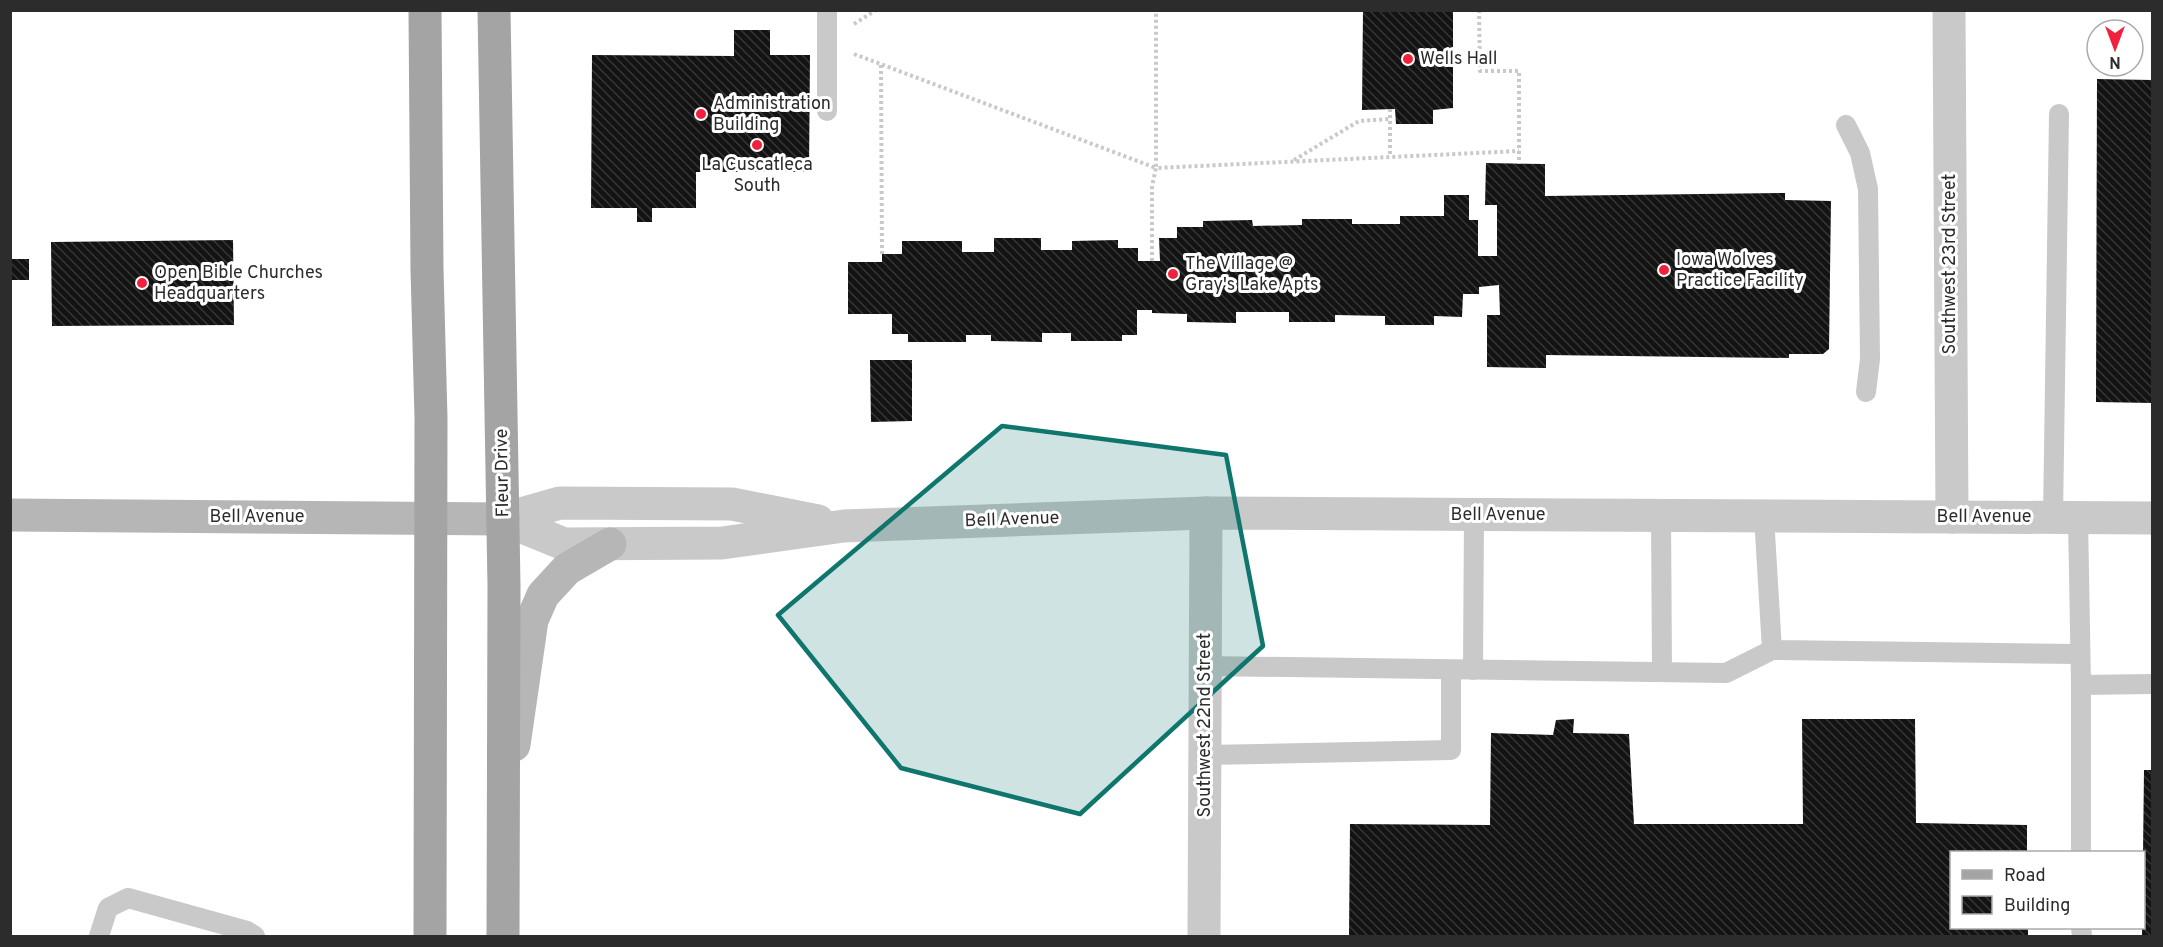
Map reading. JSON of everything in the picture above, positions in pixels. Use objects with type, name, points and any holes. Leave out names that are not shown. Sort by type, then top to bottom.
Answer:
[{"type":"main road","points":[[425,10],[430,518],[430,936]]},
{"type":"main road","name":"Fleur Drive","points":[[494,10],[504,519],[503,936]]},
{"type":"main road","name":"Bell Avenue","points":[[10,515],[504,519]]},
{"type":"main road","points":[[504,818],[532,620],[543,595],[567,569],[610,544]]},
{"type":"street","name":"Southwest 23rd Street","points":[[1949,10],[1952,517]]},
{"type":"street","name":"Bell Avenue","points":[[504,519],[560,503],[732,504],[843,526]]},
{"type":"street","name":"Bell Avenue","points":[[504,519],[564,544],[610,544],[722,543],[843,526],[1206,513],[2152,518]]},
{"type":"street","name":"Southwest 22nd Street","points":[[1204,936],[1206,513]]},
{"type":"lane","points":[[827,10],[827,111]]},
{"type":"lane","points":[[2059,114],[2066,518],[2080,654],[2081,851]]},
{"type":"lane","points":[[1846,125],[1860,153],[1868,189],[1870,359],[1866,392]]},
{"type":"lane","points":[[1473,670],[1474,514]]},
{"type":"lane","points":[[1661,516],[1662,672]]},
{"type":"lane","points":[[1764,516],[1772,650]]},
{"type":"lane","points":[[1205,666],[1726,673],[1772,650],[2080,654]]},
{"type":"lane","points":[[1205,755],[1451,750],[1451,670]]},
{"type":"lane","points":[[2081,685],[2152,684]]},
{"type":"lane","points":[[99,936],[108,908],[128,898],[247,931],[255,936]]},
{"type":"path","points":[[827,44],[876,10]]},
{"type":"path","points":[[1152,261],[1152,186],[1156,168],[1156,10]]},
{"type":"path","points":[[1479,10],[1480,71],[1519,71],[1519,164]]},
{"type":"path","points":[[827,44],[1156,168],[1519,151]]},
{"type":"path","points":[[881,65],[882,254]]},
{"type":"path","points":[[1390,109],[1390,157]]},
{"type":"path","points":[[1291,162],[1359,121],[1390,119]]},
{"type":"highlighted area","points":[[1002,426],[1226,455],[1263,646],[1080,814],[901,768],[778,615]]},
{"type":"building","name":"Wells Hall","points":[[1363,10],[1453,10],[1453,108],[1433,110],[1433,124],[1396,124],[1395,109],[1362,110]]},
{"type":"building","name":"Administration Building","points":[[734,30],[770,30],[770,55],[810,55],[809,172],[696,172],[696,208],[652,208],[652,222],[637,222],[637,208],[591,208],[592,55],[734,56]]},
{"type":"building","points":[[2097,79],[2152,80],[2152,403],[2096,402]]},
{"type":"building","points":[[1486,163],[1545,164],[1545,196],[1785,193],[1785,200],[1831,201],[1829,349],[1823,354],[1789,354],[1789,358],[1546,355],[1546,368],[1487,367],[1487,315],[1500,315],[1499,285],[1479,287],[1479,294],[1463,294],[1462,317],[1434,316],[1434,325],[1385,325],[1385,316],[1335,315],[1335,322],[1289,322],[1289,312],[1236,312],[1236,323],[1187,322],[1187,314],[1137,310],[1137,335],[1122,335],[1122,341],[1071,341],[1071,333],[1042,333],[1042,342],[991,341],[991,335],[966,335],[966,342],[908,342],[908,334],[892,334],[892,314],[848,314],[848,262],[882,262],[882,254],[902,254],[902,241],[962,241],[962,252],[994,252],[994,238],[1041,238],[1041,250],[1072,250],[1072,241],[1118,240],[1118,248],[1138,248],[1138,261],[1160,261],[1159,238],[1177,238],[1177,227],[1203,227],[1203,221],[1252,220],[1253,226],[1302,225],[1302,219],[1352,219],[1352,224],[1400,224],[1400,216],[1444,216],[1444,195],[1469,195],[1469,220],[1478,220],[1478,256],[1497,256],[1497,205],[1485,205]]},
{"type":"building","name":"Open Bible Churches Headquarters","points":[[233,240],[234,325],[52,326],[51,242]]},
{"type":"building","points":[[10,259],[29,259],[29,280],[10,280]]},
{"type":"building","points":[[870,360],[912,360],[912,421],[871,422]]},
{"type":"building","points":[[1574,719],[1573,733],[1629,734],[1634,824],[1803,824],[1802,719],[1915,719],[1916,823],[2027,825],[2027,851],[1950,851],[1950,929],[2028,929],[2028,936],[1349,936],[1350,824],[1490,825],[1491,733],[1553,735],[1556,720]]},
{"type":"building","points":[[2144,770],[2152,770],[2152,936],[2142,936],[2142,929],[2145,929],[2145,851],[2143,851]]},
{"type":"place","name":"Wells Hall","points":[[1408,59]]},
{"type":"place","name":"Administration Building","points":[[701,114]]},
{"type":"place","name":"La Cuscatleca South","points":[[757,145]]},
{"type":"place","name":"Iowa Wolves Practice Facility","points":[[1664,270]]},
{"type":"place","name":"The Village @ Gray's Lake Apts","points":[[1173,274]]},
{"type":"place","name":"Open Bible Churches Headquarters","points":[[142,283]]}]
